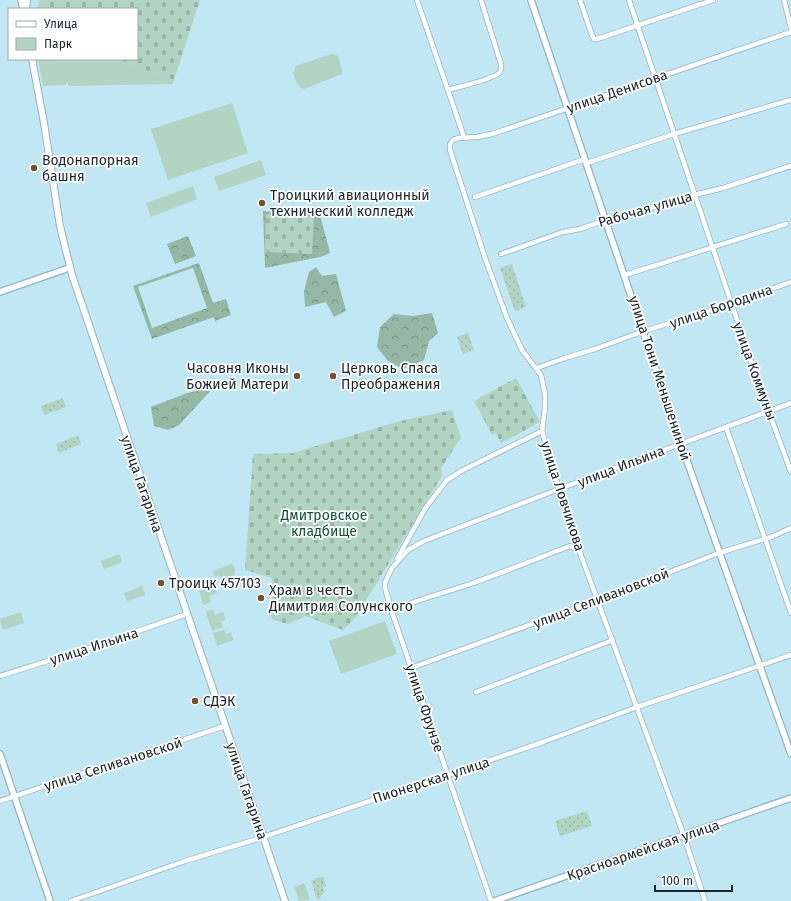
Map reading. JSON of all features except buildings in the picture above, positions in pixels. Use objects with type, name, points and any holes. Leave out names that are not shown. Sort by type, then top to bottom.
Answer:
[{"type":"main road","name":"улица Гагарина","points":[[32,60],[44,123],[60,226],[69,268],[285,901]]},
{"type":"street","points":[[417,0],[464,137]]},
{"type":"street","points":[[448,90],[492,77],[501,70],[501,64],[481,0]]},
{"type":"street","name":"улица Тони Меньшениной","points":[[531,0],[681,444],[791,754]]},
{"type":"street","points":[[580,0],[594,39],[638,26],[713,0]]},
{"type":"street","name":"улица Коммуны","points":[[629,0],[731,303],[791,472]]},
{"type":"street","points":[[784,0],[791,28]]},
{"type":"street","name":"улица Денисова","points":[[464,137],[477,137],[492,134],[791,32]]},
{"type":"street","points":[[475,197],[586,161],[791,100]]},
{"type":"street","name":"улица Ловчикова","points":[[464,137],[453,140],[450,144],[450,150],[484,254],[507,318],[522,350],[541,375],[545,394],[542,430],[559,489],[684,836],[705,901]]},
{"type":"street","name":"Рабочая улица","points":[[501,254],[563,232],[580,229],[606,220],[672,203],[791,166]]},
{"type":"street","points":[[625,275],[786,224]]},
{"type":"street","points":[[0,292],[69,268]]},
{"type":"street","name":"улица Бородина","points":[[537,368],[791,282]]},
{"type":"street","name":"улица Ильина","points":[[392,568],[408,550],[424,541],[791,403]]},
{"type":"street","points":[[726,427],[791,613]]},
{"type":"street","name":"улица Ильина","points":[[385,583],[425,509],[447,480],[542,430]]},
{"type":"street","name":"улица Селивановской","points":[[411,668],[598,600],[719,553],[765,539],[791,528]]},
{"type":"street","points":[[392,612],[407,604],[486,579],[570,546],[576,539]]},
{"type":"street","points":[[570,546],[580,550]]},
{"type":"street","name":"улица Фрунзе","points":[[385,583],[392,612],[491,901]]},
{"type":"street","name":"улица Ильина","points":[[0,676],[90,648],[187,614]]},
{"type":"street","points":[[476,692],[613,640]]},
{"type":"street","name":"Пионерская улица","points":[[71,901],[185,861],[447,775],[543,742],[637,707],[791,655]]},
{"type":"street","name":"улица Селивановской","points":[[0,801],[225,726]]},
{"type":"street","points":[[0,754],[50,901]]},
{"type":"street","name":"Красноармейская улица","points":[[494,901],[791,798]]},
{"type":"green space","points":[[40,0],[200,0],[174,80],[120,60],[138,60],[138,8],[37,8]]},
{"type":"green space","points":[[331,54],[338,56],[342,74],[304,89],[300,87],[293,73],[296,66]]},
{"type":"green space","points":[[38,60],[120,60],[174,80],[172,84],[68,86],[67,82],[66,85],[43,86]]},
{"type":"green space","points":[[232,103],[248,153],[168,180],[151,129]]},
{"type":"green space","points":[[261,160],[266,175],[219,191],[214,177]]},
{"type":"green space","points":[[193,186],[197,199],[151,217],[146,203]]},
{"type":"green space","points":[[263,211],[320,215],[330,253],[320,257],[265,268]]},
{"type":"green space","points":[[266,214],[314,216],[312,254],[265,252]]},
{"type":"green space","points":[[188,236],[196,256],[175,264],[167,244]]},
{"type":"green space","points":[[199,263],[213,303],[226,299],[231,315],[215,321],[214,317],[152,339],[133,286]],"holes":[[[193,268],[207,308],[152,328],[138,287]]]},
{"type":"green space","points":[[512,264],[526,307],[515,311],[500,268]]},
{"type":"green space","points":[[316,267],[322,276],[336,274],[346,311],[334,317],[326,302],[305,307],[304,291],[309,272]]},
{"type":"green space","points":[[432,313],[438,333],[429,341],[424,360],[403,369],[388,361],[377,347],[380,327],[394,314],[413,316]]},
{"type":"green space","points":[[468,333],[474,350],[463,354],[457,337]]},
{"type":"green space","points":[[516,378],[540,422],[501,443],[496,433],[492,435],[474,401]]},
{"type":"green space","points":[[214,387],[179,425],[168,430],[154,426],[151,407],[187,393]]},
{"type":"green space","points":[[63,398],[66,407],[44,415],[41,406]]},
{"type":"green space","name":"Дмитровское кладбище","points":[[452,410],[461,438],[441,468],[442,476],[356,617],[343,630],[305,616],[288,624],[273,620],[269,612],[273,594],[271,587],[272,578],[245,570],[253,454],[293,453],[400,421]]},
{"type":"green space","points":[[78,435],[81,444],[59,453],[56,444]]},
{"type":"green space","points":[[119,554],[122,562],[104,569],[101,561]]},
{"type":"green space","points":[[232,564],[235,568],[235,575],[221,579],[219,575],[215,577],[213,571]]},
{"type":"green space","points":[[142,586],[145,595],[127,601],[124,593]]},
{"type":"green space","points":[[210,586],[212,590],[216,589],[217,593],[209,596],[211,602],[203,605],[199,590]]},
{"type":"green space","points":[[213,609],[215,615],[223,612],[226,620],[221,621],[223,627],[212,631],[206,612]]},
{"type":"green space","points":[[21,612],[24,623],[3,630],[0,619]]},
{"type":"green space","points":[[385,621],[397,654],[341,674],[329,641]]},
{"type":"green space","points":[[224,630],[226,634],[231,632],[233,640],[217,646],[213,633]]},
{"type":"green space","points":[[587,811],[592,826],[560,836],[555,821]]},
{"type":"green space","points":[[323,876],[326,886],[323,887],[325,892],[320,896],[321,899],[317,900],[311,881]]},
{"type":"green space","points":[[304,883],[310,899],[299,901],[294,887]]},
{"type":"place","name":"Водонапорная башня","points":[[34,168]]},
{"type":"place","name":"Троицкий авиационный технический колледж","points":[[262,203]]},
{"type":"place","name":"Часовня Иконы Божией Матери","points":[[297,376]]},
{"type":"place","name":"Церковь Спаса Преображения","points":[[333,376]]},
{"type":"place","name":"Троицк 457103","points":[[161,583]]},
{"type":"place","name":"Храм в честь Димитрия Солунского","points":[[261,598]]},
{"type":"place","name":"СДЭК","points":[[195,701]]}]
